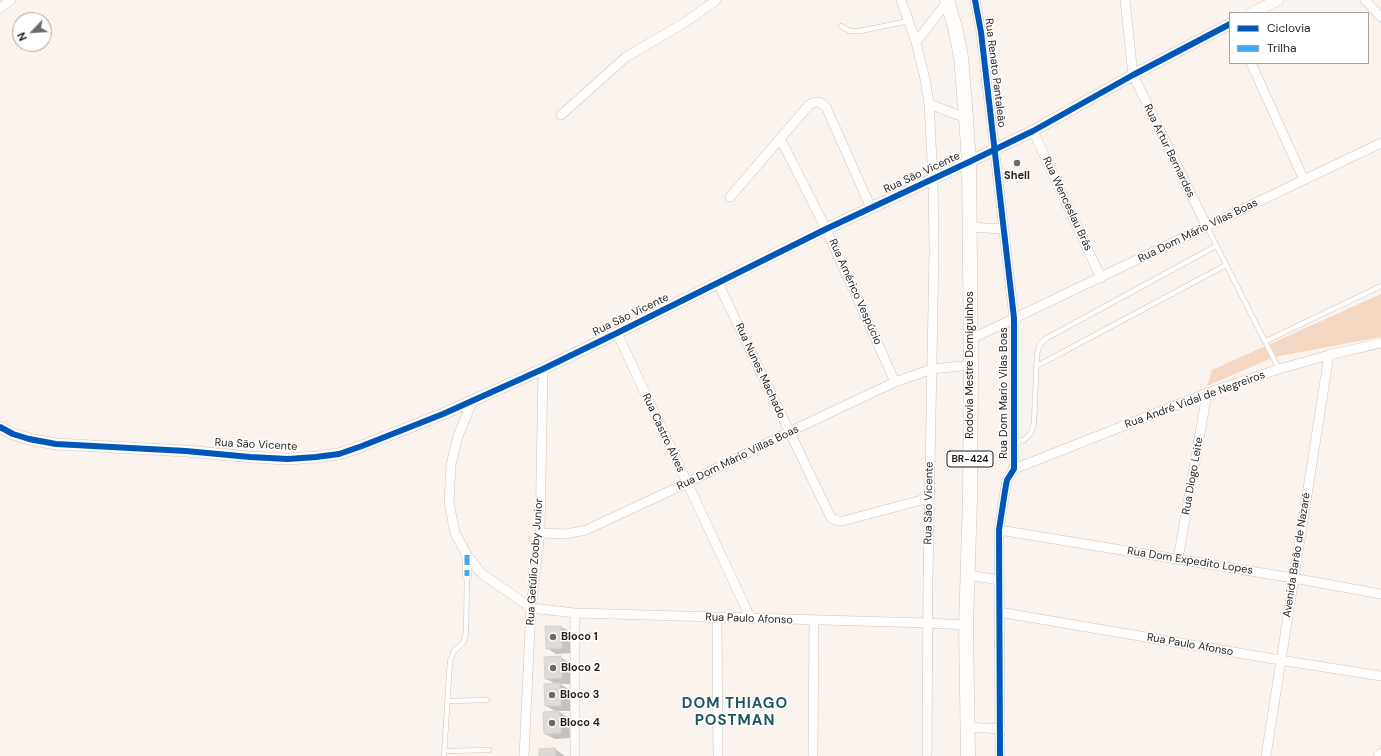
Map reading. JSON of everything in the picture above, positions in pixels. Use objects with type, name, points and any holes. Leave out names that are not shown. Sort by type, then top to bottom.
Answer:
[{"type":"main road","name":"Rodovia Mestre Domiguinhos","points":[[947,1],[955,27],[961,57],[969,162],[971,365],[970,498],[966,625],[968,756]]},
{"type":"street","points":[[0,8],[11,0]]},
{"type":"street","points":[[561,115],[626,57],[702,11],[716,0]]},
{"type":"street","points":[[901,0],[916,42],[925,79],[929,104],[933,179]]},
{"type":"street","name":"Rua Renato Pantaleão","points":[[975,0],[981,32],[995,150]]},
{"type":"street","points":[[1126,0],[1133,75]]},
{"type":"street","points":[[1254,12],[1278,0]]},
{"type":"street","points":[[1365,0],[1381,17]]},
{"type":"street","points":[[916,42],[947,1]]},
{"type":"street","name":"Rua São Vicente","points":[[0,427],[13,434],[56,444],[186,451],[288,459],[316,457],[344,452],[401,432],[543,369],[826,229],[1033,131],[1133,75],[1229,25]]},
{"type":"street","points":[[1251,64],[1304,180]]},
{"type":"street","name":"Rua Artur Bernardes","points":[[1133,75],[1207,227]]},
{"type":"street","points":[[730,197],[809,105],[815,102],[823,104],[826,107],[871,208]]},
{"type":"street","points":[[929,104],[966,118]]},
{"type":"street","name":"Rua Wenceslau Brás","points":[[1033,131],[1101,278]]},
{"type":"street","name":"Rua Américo Vespúcio","points":[[780,138],[826,229],[895,382]]},
{"type":"street","name":"Rua Dom Mário Vilas Boas","points":[[971,339],[1381,143]]},
{"type":"street","name":"Rua Dom Mario Vilas Boas","points":[[995,150],[1014,318],[1014,469],[1008,480],[1005,491],[999,530],[1001,729],[1003,756]]},
{"type":"street","name":"Rua São Vicente","points":[[927,756],[933,179]]},
{"type":"street","points":[[969,227],[1003,229]]},
{"type":"street","name":"Rua Nunes Machado","points":[[718,283],[831,518],[834,520],[843,521],[929,498]]},
{"type":"street","name":"Rua Castro Alves","points":[[617,333],[751,619]]},
{"type":"street","name":"Rua André Vidal de Negreiros","points":[[1014,469],[1207,393],[1279,369],[1329,355],[1381,343]]},
{"type":"street","name":"Avenida Barão de Nazaré","points":[[1266,756],[1329,355]]},
{"type":"street","name":"Rua Dom Mário Villas Boas","points":[[540,533],[566,534],[586,530],[687,483],[789,432],[895,382],[932,369],[971,365]]},
{"type":"street","name":"Rua Getúlio Zooby Junior","points":[[524,756],[531,608],[540,533],[543,369]]},
{"type":"street","name":"Rua Diogo Leite","points":[[1178,559],[1207,393]]},
{"type":"street","points":[[473,400],[458,436],[451,465],[449,503],[455,533],[467,555],[481,573],[531,608]]},
{"type":"street","name":"Rua Dom Expedito Lopes","points":[[999,530],[1293,578],[1381,594]]},
{"type":"street","points":[[467,555],[467,576]]},
{"type":"street","points":[[968,575],[999,580]]},
{"type":"street","name":"Rua Paulo Afonso","points":[[531,608],[575,613],[966,625]]},
{"type":"street","name":"Rua Paulo Afonso","points":[[999,612],[1381,676]]},
{"type":"street","points":[[575,613],[575,756]]},
{"type":"street","points":[[718,618],[718,756]]},
{"type":"street","points":[[813,756],[814,621]]},
{"type":"street","points":[[967,727],[1001,729]]},
{"type":"street","points":[[1378,756],[1381,753]]},
{"type":"lane","points":[[841,26],[850,31],[860,31],[909,21]]},
{"type":"lane","points":[[1207,227],[1279,369]]},
{"type":"lane","points":[[1015,443],[1024,440],[1031,433],[1033,428],[1037,354],[1040,344],[1047,338],[1216,246]]},
{"type":"lane","points":[[1036,366],[1226,265]]},
{"type":"lane","points":[[1266,341],[1381,286]]},
{"type":"lane","points":[[467,576],[466,633],[463,643],[454,652],[450,661],[445,754],[489,750]]},
{"type":"lane","points":[[447,700],[486,700]]},
{"type":"shaded area","points":[[1381,294],[1381,337],[1274,357],[1207,386],[1212,370]]},
{"type":"building","name":"Bloco 1","points":[[545,626],[561,626],[562,648],[546,649]]},
{"type":"building","name":"Bloco 2","points":[[561,656],[562,678],[545,679],[544,657]]},
{"type":"building","name":"Bloco 3","points":[[560,683],[561,706],[545,706],[544,684]]},
{"type":"building","name":"Bloco 4","points":[[559,711],[561,733],[544,734],[543,712]]},
{"type":"building","points":[[555,748],[556,756],[539,756],[539,749]]},
{"type":"marked path","points":[[467,555],[467,576]]},
{"type":"cycle path","points":[[975,0],[981,32],[1014,318],[1014,469],[1007,480],[999,530],[1000,756]]},
{"type":"cycle path","points":[[0,427],[13,434],[29,439],[56,444],[186,451],[288,459],[339,454],[443,414],[543,369],[826,229],[1033,131],[1133,75],[1229,25]]},
{"type":"place","name":"Shell","points":[[1017,163]]},
{"type":"place","name":"Bloco 1","points":[[553,637]]},
{"type":"place","name":"Bloco 2","points":[[553,668]]},
{"type":"place","name":"Bloco 3","points":[[552,695]]},
{"type":"place","name":"Bloco 4","points":[[552,723]]},
{"type":"district","name":"DOM THIAGO POSTMAN","points":[[735,712]]}]
